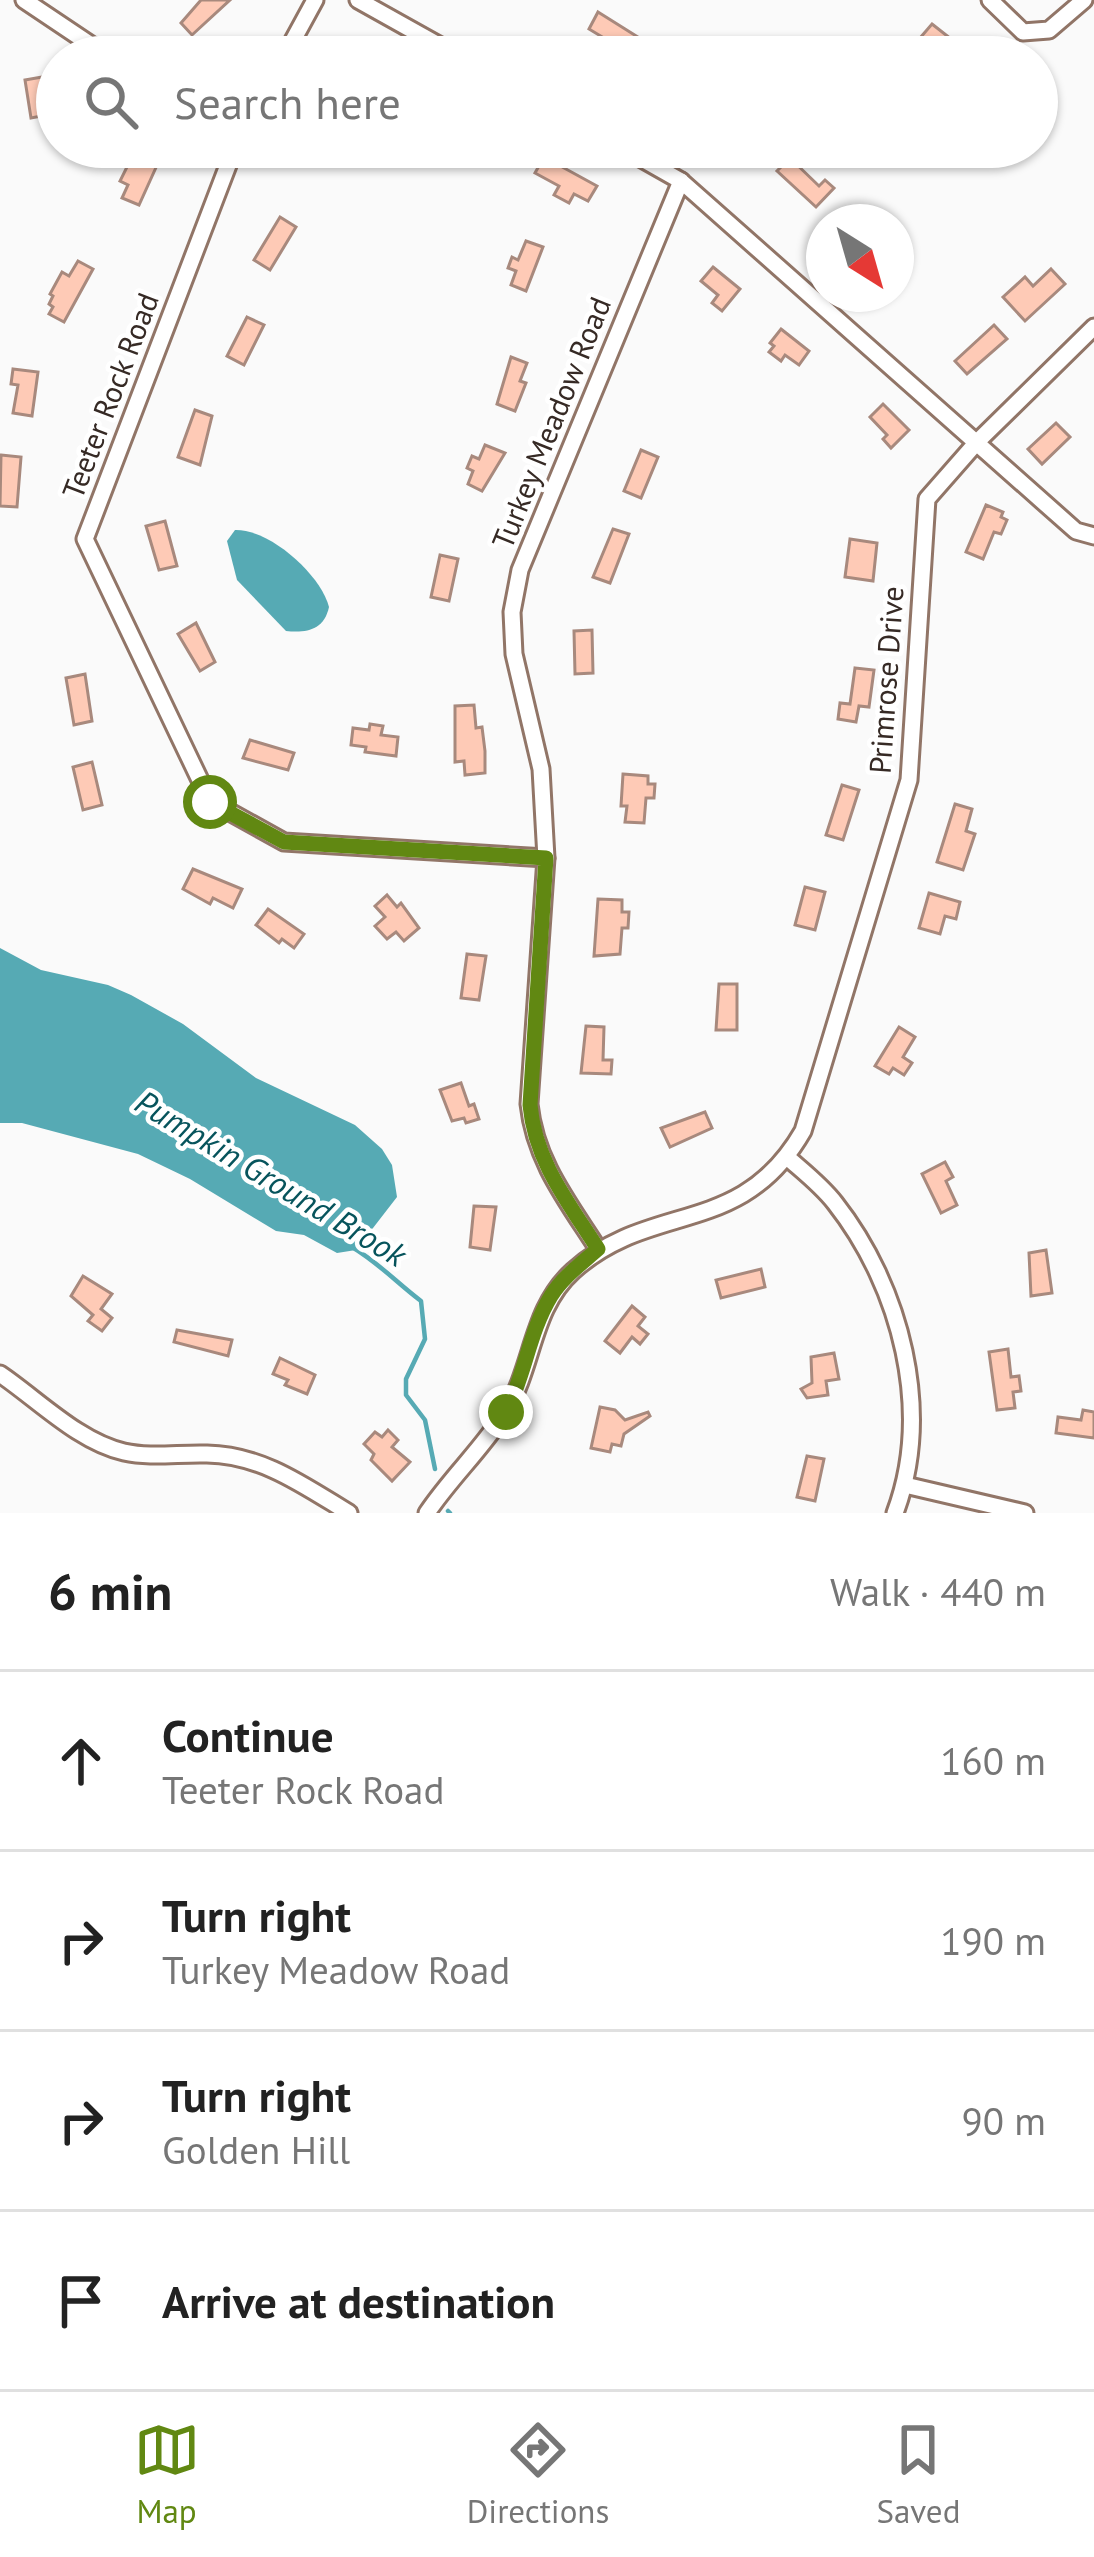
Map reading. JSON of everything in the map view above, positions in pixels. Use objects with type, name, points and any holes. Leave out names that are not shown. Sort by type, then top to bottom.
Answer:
[{"type":"street","points":[[24,0],[78,36]]},
{"type":"street","points":[[295,36],[315,0]]},
{"type":"street","points":[[358,0],[422,36]]},
{"type":"street","points":[[990,0],[1023,32],[1049,30],[1084,0]]},
{"type":"street","name":"Teeter Rock Road","points":[[227,168],[85,539],[210,802],[284,842],[546,858]]},
{"type":"street","points":[[658,168],[681,181],[1076,531],[1094,536]]},
{"type":"street","name":"Turkey Meadow Road","points":[[598,1249],[542,1162],[532,1134],[546,858],[542,769],[514,653],[512,612],[520,570],[681,181]]},
{"type":"street","name":"Primrose Drive","points":[[788,1157],[809,1112],[909,780],[927,499],[976,442],[1094,327]]},
{"type":"street","points":[[427,1513],[452,1475],[506,1412],[552,1294],[598,1249],[629,1234],[718,1209],[751,1192],[788,1157],[831,1198],[852,1226],[897,1322],[910,1408],[905,1485],[895,1513]]},
{"type":"street","points":[[0,1374],[102,1444],[122,1452],[211,1454],[264,1462],[349,1513]]},
{"type":"street","points":[[905,1485],[1025,1513]]},
{"type":"water","points":[[235,530],[278,545],[305,568],[329,607],[319,625],[286,631],[237,580],[227,541]]},
{"type":"water","points":[[0,948],[41,970],[131,995],[183,1024],[256,1078],[355,1125],[392,1165],[397,1197],[356,1250],[337,1253],[304,1235],[276,1231],[138,1154],[22,1123],[0,1123]]},
{"type":"building","points":[[201,0],[230,0],[192,35],[181,23]]},
{"type":"building","points":[[598,12],[636,36],[601,36],[589,29]]},
{"type":"building","points":[[932,24],[947,36],[922,36]]},
{"type":"building","points":[[36,78],[36,117],[31,118],[25,80]]},
{"type":"building","points":[[126,168],[156,168],[139,205],[122,198],[128,185],[120,181]]},
{"type":"building","points":[[538,168],[564,168],[597,186],[588,201],[574,194],[569,203],[554,195],[559,186],[535,173]]},
{"type":"building","points":[[780,168],[800,168],[819,186],[825,180],[834,188],[819,204],[813,204],[777,171]]},
{"type":"building","points":[[280,217],[296,227],[270,270],[254,260]]},
{"type":"building","points":[[526,241],[543,247],[526,291],[511,285],[516,271],[508,268],[512,257],[518,260]]},
{"type":"building","points":[[78,261],[93,269],[64,322],[49,314],[53,307],[50,294],[62,272],[69,276]]},
{"type":"building","points":[[713,267],[740,289],[722,311],[712,303],[718,295],[701,281]]},
{"type":"building","points":[[1051,269],[1065,284],[1025,321],[1003,297],[1025,277],[1033,286]]},
{"type":"building","points":[[247,317],[264,325],[244,365],[227,356]]},
{"type":"building","points":[[994,325],[1007,339],[967,374],[955,361]]},
{"type":"building","points":[[781,329],[809,351],[799,365],[785,355],[781,361],[769,352]]},
{"type":"building","points":[[511,357],[527,363],[520,381],[526,383],[515,411],[497,404]]},
{"type":"building","points":[[13,369],[38,372],[32,416],[13,413],[18,385],[11,384]]},
{"type":"building","points":[[883,404],[909,430],[891,448],[883,439],[887,435],[870,417]]},
{"type":"building","points":[[195,410],[212,416],[200,465],[178,457]]},
{"type":"building","points":[[1056,423],[1070,437],[1042,464],[1028,449]]},
{"type":"building","points":[[485,445],[505,453],[482,491],[468,484],[473,471],[467,468],[472,456],[479,459]]},
{"type":"building","points":[[641,450],[658,457],[641,498],[624,491]]},
{"type":"building","points":[[1,455],[21,457],[17,507],[0,506]]},
{"type":"building","points":[[986,505],[1003,512],[1001,517],[1007,520],[1001,534],[994,532],[983,559],[966,552]]},
{"type":"building","points":[[165,521],[177,566],[159,570],[146,526]]},
{"type":"building","points":[[613,529],[629,534],[610,583],[593,577]]},
{"type":"building","points":[[850,539],[877,543],[873,581],[845,577]]},
{"type":"building","points":[[440,555],[458,559],[449,601],[431,597]]},
{"type":"building","points":[[196,623],[215,662],[200,671],[178,634]]},
{"type":"building","points":[[592,630],[593,673],[575,674],[574,631]]},
{"type":"building","points":[[855,668],[874,670],[869,707],[859,706],[856,722],[838,719],[840,703],[850,704]]},
{"type":"building","points":[[85,674],[92,721],[74,725],[66,678]]},
{"type":"building","points":[[474,705],[476,728],[482,727],[485,773],[465,775],[464,761],[455,762],[455,706]]},
{"type":"building","points":[[370,724],[383,726],[381,735],[398,737],[396,756],[351,745],[353,728],[369,730]]},
{"type":"building","points":[[250,740],[294,753],[288,770],[243,758]]},
{"type":"building","points":[[92,762],[102,805],[83,810],[73,767]]},
{"type":"building","points":[[623,774],[648,776],[648,784],[655,784],[654,798],[646,798],[644,823],[625,822]]},
{"type":"building","points":[[842,785],[859,790],[843,840],[826,835]]},
{"type":"building","points":[[955,804],[972,809],[966,831],[975,834],[963,870],[937,862]]},
{"type":"building","points":[[193,869],[242,889],[233,908],[213,898],[210,904],[183,889]]},
{"type":"building","points":[[805,887],[825,892],[815,930],[795,925]]},
{"type":"building","points":[[929,893],[960,902],[956,919],[945,916],[940,934],[919,928]]},
{"type":"building","points":[[387,895],[397,907],[401,903],[419,928],[404,941],[396,932],[387,939],[375,926],[385,917],[375,906]]},
{"type":"building","points":[[598,899],[622,900],[622,912],[629,912],[620,954],[594,956]]},
{"type":"building","points":[[268,909],[304,934],[294,948],[256,925]]},
{"type":"building","points":[[467,954],[486,956],[479,1000],[461,998]]},
{"type":"building","points":[[719,984],[737,984],[737,1030],[716,1030]]},
{"type":"building","points":[[586,1026],[604,1027],[603,1060],[612,1060],[611,1074],[581,1073]]},
{"type":"building","points":[[899,1027],[915,1037],[903,1057],[912,1063],[904,1075],[875,1066]]},
{"type":"building","points":[[461,1083],[479,1119],[466,1123],[464,1118],[452,1121],[440,1090]]},
{"type":"building","points":[[705,1112],[712,1128],[670,1147],[661,1128]]},
{"type":"building","points":[[945,1162],[953,1177],[946,1181],[957,1205],[941,1213],[922,1174]]},
{"type":"building","points":[[474,1206],[496,1207],[490,1250],[470,1247]]},
{"type":"building","points":[[1046,1250],[1052,1293],[1031,1296],[1029,1253]]},
{"type":"building","points":[[761,1269],[765,1287],[721,1298],[716,1280]]},
{"type":"building","points":[[83,1276],[112,1294],[101,1309],[112,1318],[102,1331],[88,1321],[93,1315],[71,1296]]},
{"type":"building","points":[[632,1306],[645,1317],[638,1326],[648,1334],[640,1344],[632,1337],[620,1353],[605,1341]]},
{"type":"building","points":[[177,1330],[232,1340],[228,1356],[174,1342]]},
{"type":"building","points":[[1008,1349],[1011,1377],[1019,1376],[1021,1391],[1013,1392],[1015,1408],[997,1410],[989,1352]]},
{"type":"building","points":[[834,1353],[839,1379],[826,1381],[828,1395],[807,1398],[801,1389],[812,1383],[811,1357]]},
{"type":"building","points":[[280,1358],[315,1375],[307,1394],[273,1374]]},
{"type":"building","points":[[600,1407],[615,1410],[625,1420],[648,1412],[650,1416],[624,1434],[621,1446],[612,1444],[610,1452],[591,1448]]},
{"type":"building","points":[[1083,1410],[1094,1412],[1094,1438],[1056,1433],[1058,1417],[1081,1420]]},
{"type":"building","points":[[388,1430],[398,1440],[392,1447],[410,1462],[392,1481],[371,1460],[374,1454],[364,1444],[375,1432],[382,1437]]},
{"type":"building","points":[[807,1456],[824,1459],[815,1501],[797,1497]]},
{"type":"waterway","name":"Pumpkin Ground Brook","points":[[352,1247],[421,1301],[425,1339],[406,1379],[406,1395],[425,1420],[435,1469]]},
{"type":"route","points":[[210,802],[284,842],[546,858],[532,1134],[542,1162],[598,1249],[552,1294],[506,1412]]}]
